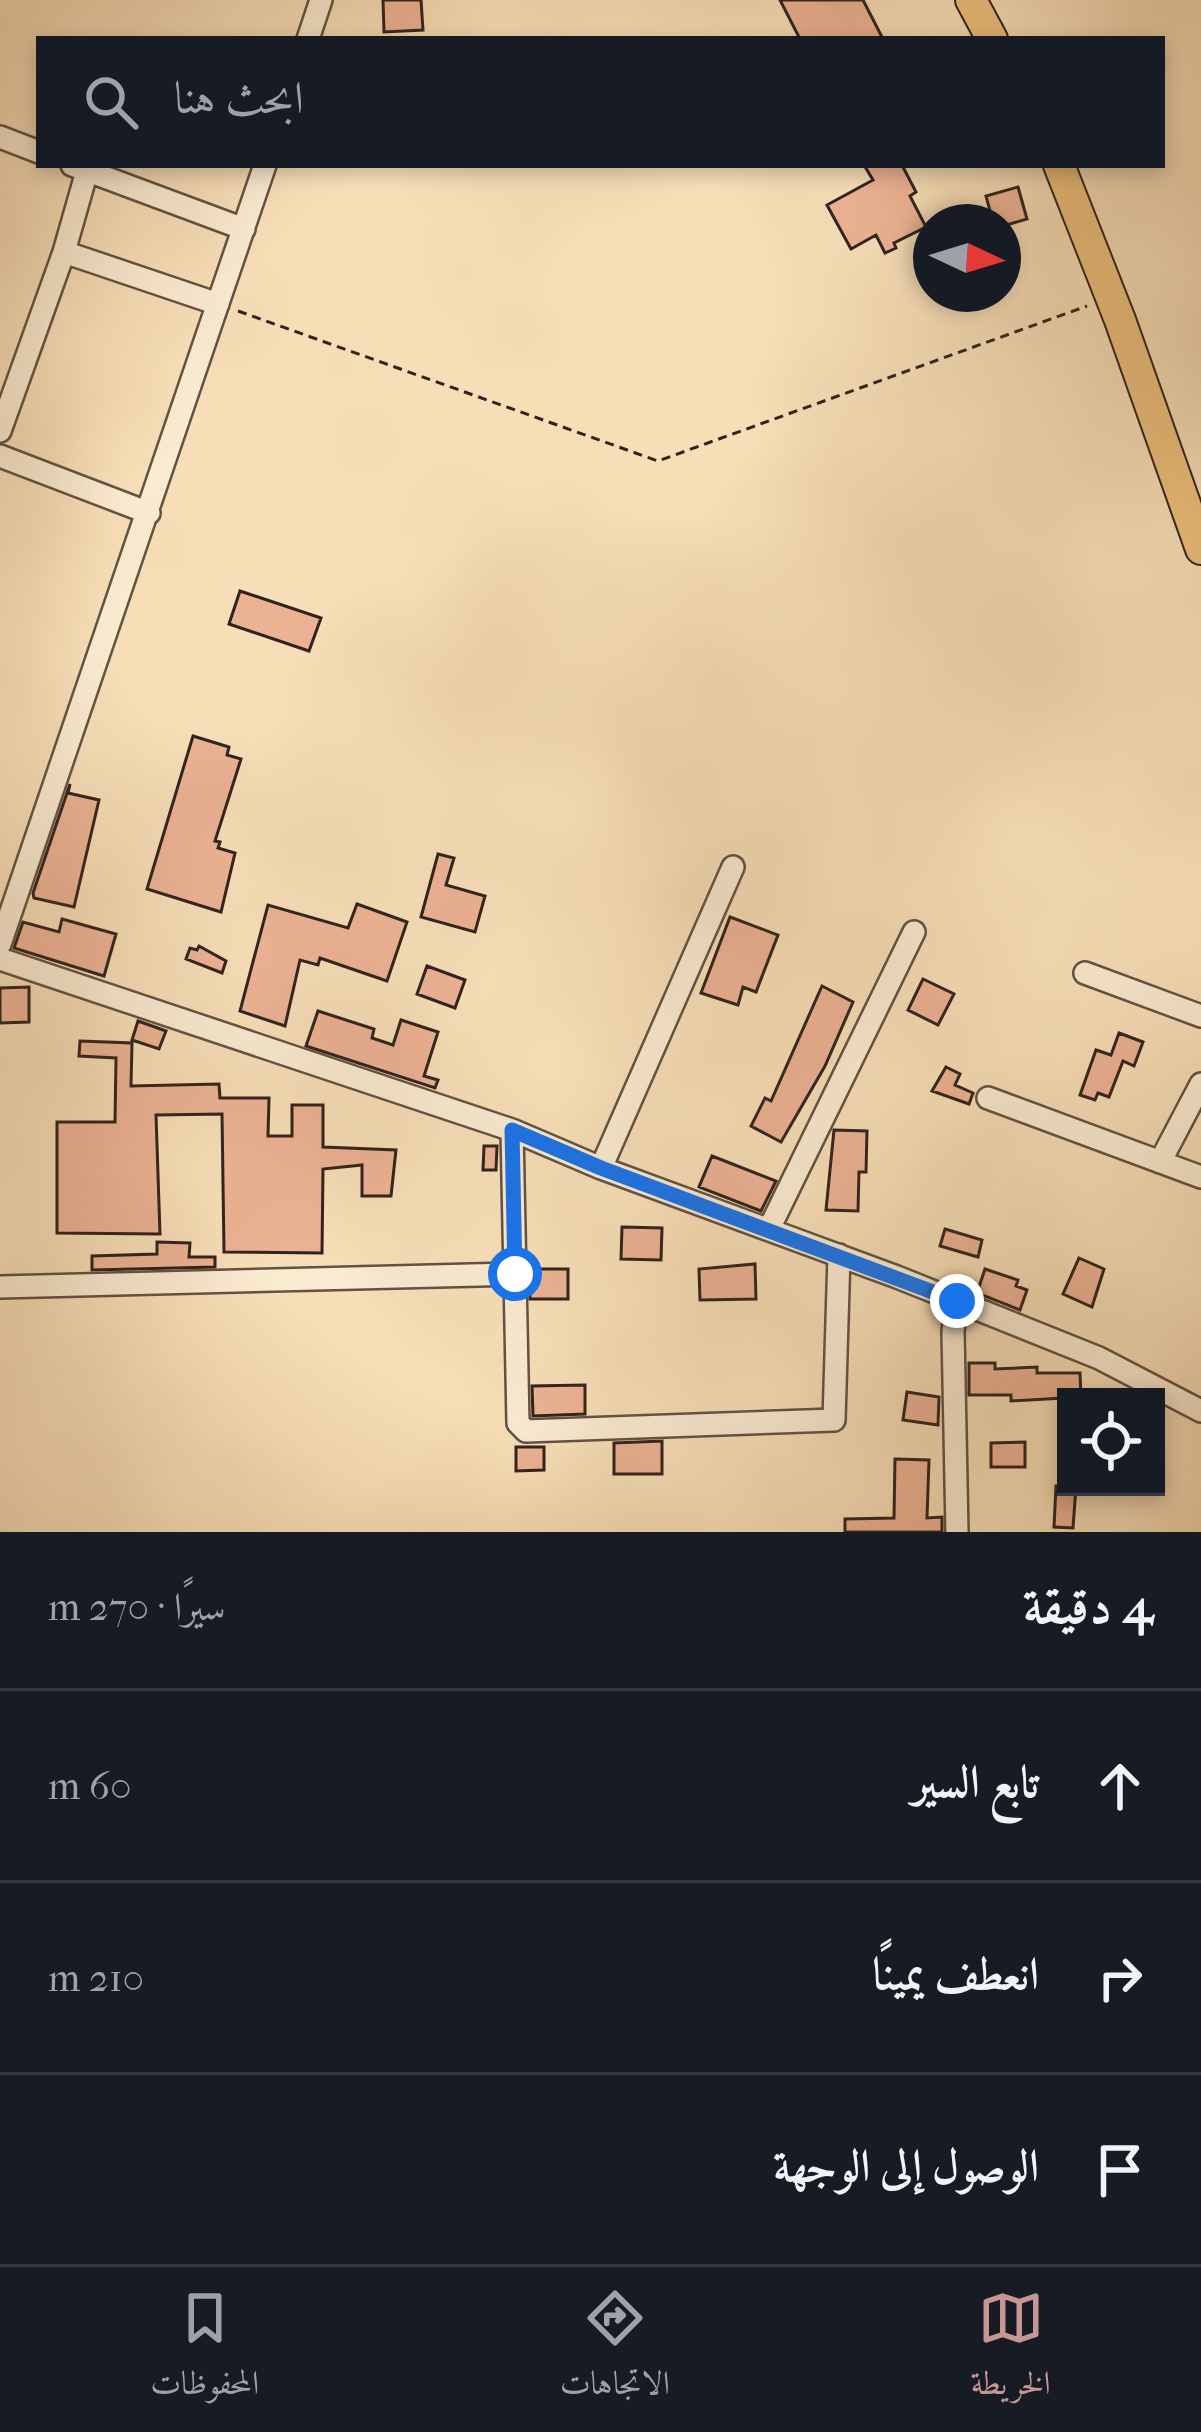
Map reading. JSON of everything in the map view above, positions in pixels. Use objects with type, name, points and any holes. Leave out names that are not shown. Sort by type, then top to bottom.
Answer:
[{"type":"highway","points":[[971,0],[990,36]]},
{"type":"highway","points":[[1060,168],[1201,550]]},
{"type":"street","points":[[309,36],[321,0]]},
{"type":"street","points":[[0,137],[36,151]]},
{"type":"street","points":[[0,431],[64,252],[80,168],[244,229]]},
{"type":"street","points":[[0,944],[264,168]]},
{"type":"street","points":[[64,252],[218,304]]},
{"type":"street","points":[[0,456],[149,513]]},
{"type":"street","points":[[601,1168],[734,867]]},
{"type":"street","points":[[769,1229],[914,932]]},
{"type":"street","points":[[0,959],[512,1130],[1099,1358],[1201,1411]]},
{"type":"street","points":[[1085,973],[1201,1016]]},
{"type":"street","points":[[1160,1162],[1201,1084]]},
{"type":"street","points":[[988,1098],[1201,1177]]},
{"type":"street","points":[[512,1130],[518,1423],[526,1430],[834,1420],[839,1255]]},
{"type":"street","points":[[0,1287],[515,1274]]},
{"type":"street","points":[[957,1301],[953,1331],[957,1532]]},
{"type":"path","points":[[218,304],[658,461],[1111,297]]},
{"type":"building","points":[[383,0],[421,0],[423,30],[384,32]]},
{"type":"building","points":[[780,0],[863,0],[881,36],[798,36]]},
{"type":"building","points":[[866,168],[904,168],[916,192],[910,196],[913,234],[885,253],[876,235],[851,249],[827,205],[873,180]]},
{"type":"building","points":[[1018,187],[1027,219],[1021,221],[1021,204],[988,204],[986,196]]},
{"type":"building","points":[[240,591],[321,618],[309,651],[229,624]]},
{"type":"building","points":[[193,736],[229,747],[227,755],[241,759],[215,841],[220,842],[218,848],[235,853],[221,912],[147,889]]},
{"type":"building","points":[[70,784],[68,793],[99,800],[74,907],[34,898],[33,893]]},
{"type":"building","points":[[438,854],[454,858],[446,885],[485,896],[475,932],[421,917]]},
{"type":"building","points":[[357,904],[407,922],[387,981],[320,958],[318,965],[300,960],[285,1026],[240,1011],[268,905],[348,928]]},
{"type":"building","points":[[730,917],[778,935],[756,992],[743,987],[738,1005],[701,993]]},
{"type":"building","points":[[62,919],[116,934],[104,976],[14,948],[23,922],[59,932]]},
{"type":"building","points":[[199,946],[226,961],[222,973],[186,959],[190,948]]},
{"type":"building","points":[[427,966],[465,980],[455,1008],[417,994]]},
{"type":"building","points":[[923,979],[954,994],[938,1025],[908,1010]]},
{"type":"building","points":[[822,986],[853,1002],[825,1066],[781,1142],[751,1126],[765,1098],[771,1101]]},
{"type":"building","points":[[29,987],[29,1022],[0,1023],[0,988]]},
{"type":"building","points":[[318,1011],[374,1029],[372,1038],[393,1045],[401,1020],[438,1032],[424,1076],[438,1080],[435,1088],[306,1046]]},
{"type":"building","points":[[138,1021],[166,1031],[159,1049],[132,1040]]},
{"type":"building","points":[[1119,1033],[1143,1042],[1134,1066],[1123,1061],[1109,1097],[1098,1093],[1095,1100],[1080,1095],[1096,1050],[1111,1055]]},
{"type":"building","points":[[80,1041],[132,1043],[131,1086],[219,1084],[220,1098],[269,1098],[268,1136],[292,1136],[292,1105],[323,1105],[323,1147],[396,1150],[391,1196],[362,1196],[362,1165],[323,1169],[322,1253],[224,1252],[222,1114],[156,1115],[160,1234],[57,1233],[57,1122],[115,1122],[116,1058],[79,1056]]},
{"type":"building","points":[[946,1067],[960,1074],[955,1085],[973,1093],[969,1104],[932,1091]]},
{"type":"building","points":[[834,1130],[867,1131],[858,1211],[826,1210]]},
{"type":"building","points":[[484,1146],[497,1146],[496,1170],[483,1170]]},
{"type":"building","points":[[712,1156],[776,1181],[761,1211],[699,1187]]},
{"type":"building","points":[[622,1227],[662,1228],[661,1260],[621,1259]]},
{"type":"building","points":[[945,1229],[982,1240],[978,1257],[940,1246]]},
{"type":"building","points":[[157,1242],[190,1243],[189,1257],[215,1257],[215,1267],[92,1270],[92,1256],[157,1254]]},
{"type":"building","points":[[1079,1258],[1104,1269],[1092,1307],[1063,1294]]},
{"type":"building","points":[[755,1264],[756,1299],[700,1300],[699,1269]]},
{"type":"building","points":[[530,1269],[568,1269],[568,1299],[530,1299]]},
{"type":"building","points":[[985,1269],[1018,1280],[1016,1286],[1027,1290],[1020,1310],[977,1293]]},
{"type":"building","points":[[969,1363],[995,1363],[995,1369],[1037,1367],[1037,1373],[1080,1373],[1081,1388],[1057,1388],[1057,1398],[1011,1401],[1011,1395],[969,1395]]},
{"type":"building","points":[[585,1385],[585,1414],[533,1416],[532,1386]]},
{"type":"building","points":[[907,1392],[939,1397],[938,1425],[903,1420]]},
{"type":"building","points":[[662,1441],[662,1474],[614,1474],[614,1443]]},
{"type":"building","points":[[1025,1442],[1025,1467],[991,1467],[991,1443]]},
{"type":"building","points":[[516,1447],[544,1447],[544,1470],[516,1471]]},
{"type":"building","points":[[895,1459],[929,1460],[927,1518],[942,1517],[942,1532],[845,1532],[845,1519],[894,1518]]},
{"type":"building","points":[[1057,1486],[1057,1496],[1075,1496],[1073,1528],[1054,1527]]},
{"type":"route","points":[[515,1274],[512,1130],[957,1301]]}]
